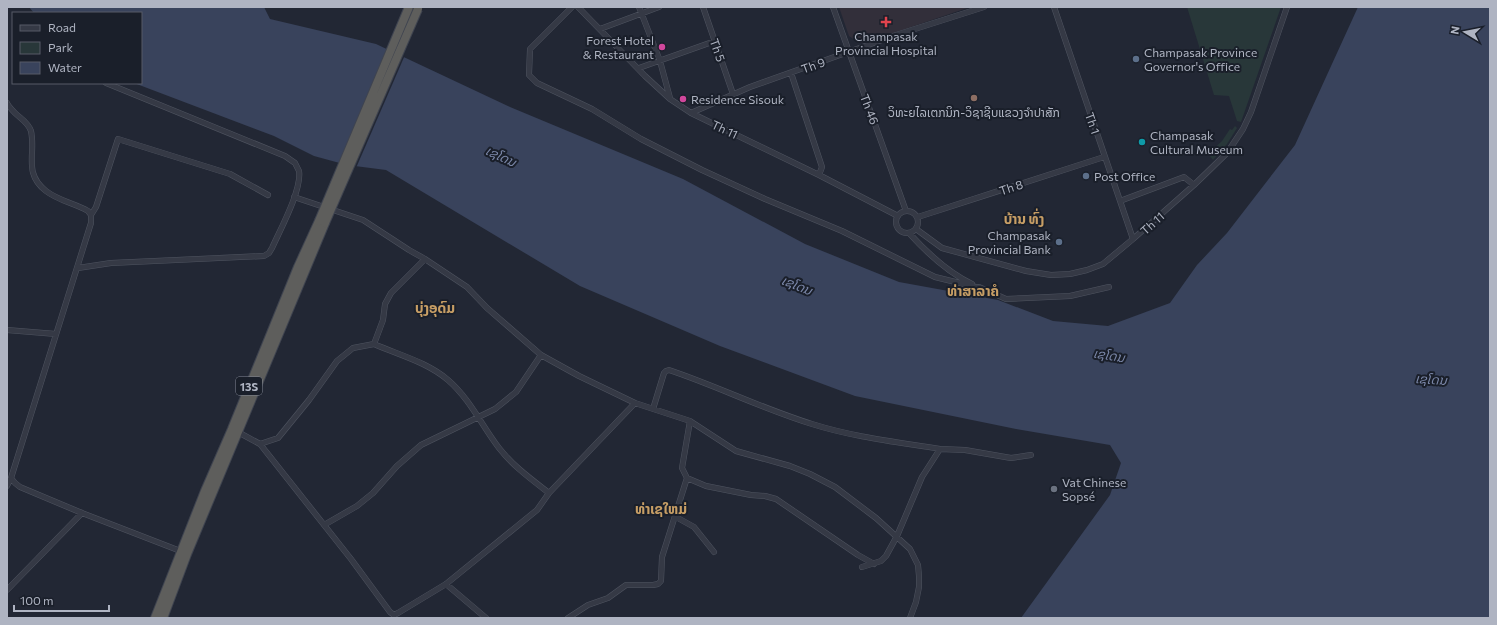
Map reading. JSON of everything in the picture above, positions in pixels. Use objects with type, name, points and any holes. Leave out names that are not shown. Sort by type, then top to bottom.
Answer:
[{"type":"highway","name":"13S","points":[[154,618],[184,552],[235,431],[409,7]]},
{"type":"highway","name":"13S","points":[[322,222],[419,8]]},
{"type":"highway","name":"13S","points":[[163,618],[184,552]]},
{"type":"street","points":[[572,7],[530,49],[529,75],[537,83],[592,109],[641,139],[765,199],[842,231],[935,277],[980,288]]},
{"type":"street","name":"Th 11","points":[[578,7],[670,99],[691,113],[819,175],[898,216]]},
{"type":"street","points":[[639,7],[660,61],[670,99]]},
{"type":"street","points":[[600,29],[659,7]]},
{"type":"street","name":"Th 5","points":[[703,7],[733,94]]},
{"type":"street","name":"Th 46","points":[[833,7],[906,211]]},
{"type":"street","name":"Th 9","points":[[691,113],[733,94],[848,52],[984,7]]},
{"type":"street","name":"Th 1","points":[[1054,7],[1133,239]]},
{"type":"street","name":"Th 11","points":[[916,229],[942,248],[1026,271],[1050,274],[1070,274],[1103,264],[1194,185],[1227,153],[1243,129],[1251,112],[1287,7]]},
{"type":"street","points":[[639,68],[715,41]]},
{"type":"street","points":[[791,73],[822,167],[819,175]]},
{"type":"street","points":[[78,268],[111,263],[264,256],[272,248],[294,197],[298,183],[299,172],[296,163],[285,156],[108,84]]},
{"type":"street","points":[[7,103],[14,113],[25,120],[30,131],[32,166],[37,182],[56,198],[83,208],[91,215]]},
{"type":"street","points":[[7,486],[11,478],[78,268],[91,223],[91,215],[96,207],[118,139],[230,174],[268,195]]},
{"type":"street","name":"Th 8","points":[[918,217],[1104,157]]},
{"type":"street","points":[[1120,201],[1184,177],[1194,185]]},
{"type":"street","points":[[294,197],[363,220],[466,287],[487,308],[541,354],[579,376],[635,403],[690,420],[736,451],[790,466],[810,474],[835,487],[876,518],[910,549],[918,565],[919,587],[910,618]]},
{"type":"street","points":[[906,211],[912,212],[918,217],[919,222],[916,229],[909,233],[901,232],[896,224],[898,216],[906,211]]},
{"type":"street","points":[[909,233],[933,257],[961,278],[1006,299],[1070,296],[1109,288]]},
{"type":"street","points":[[374,344],[383,320],[385,304],[391,293],[425,259]]},
{"type":"street","points":[[7,330],[56,334]]},
{"type":"street","points":[[260,444],[278,438],[310,400],[337,361],[353,348],[374,344],[422,363],[449,381],[463,395],[479,416],[498,447],[510,460],[549,493]]},
{"type":"street","points":[[324,525],[352,509],[368,497],[397,466],[421,446],[495,409],[516,392],[541,354]]},
{"type":"street","points":[[653,409],[664,373],[666,370],[669,370],[796,418],[841,432],[940,449],[965,450],[1012,458],[1031,455]]},
{"type":"street","points":[[235,431],[260,444],[394,616],[446,584],[537,510],[549,493],[635,403]]},
{"type":"street","points":[[690,420],[682,468],[687,478],[706,486],[776,499],[858,555],[874,564]]},
{"type":"street","points":[[862,567],[881,561],[886,556],[897,536],[922,477],[940,449]]},
{"type":"street","points":[[11,478],[20,487],[82,513],[184,552]]},
{"type":"street","points":[[568,618],[588,605],[608,598],[626,585],[658,584],[661,581],[662,557],[676,517],[687,478]]},
{"type":"street","points":[[7,590],[82,513]]},
{"type":"street","points":[[676,517],[694,527],[714,552]]},
{"type":"street","points":[[446,584],[486,618]]},
{"type":"shaded area","name":"Champasak Provincial Hospital","points":[[839,7],[970,7],[864,43],[859,43],[849,36]]},
{"type":"green space","points":[[1187,7],[1281,7],[1241,122],[1237,121],[1229,96],[1214,95]]},
{"type":"green space","points":[[1235,126],[1237,128],[1227,144],[1213,160],[1208,154],[1222,141],[1230,129],[1232,130]]},
{"type":"water","name":"ເຊໂດນ","points":[[29,7],[264,7],[270,19],[376,44],[510,107],[683,179],[805,244],[899,282],[998,300],[1053,321],[1108,326],[1170,303],[1197,265],[1227,233],[1295,145],[1358,7],[1490,7],[1490,618],[1021,618],[1110,495],[1121,463],[1110,445],[1016,429],[855,396],[720,346],[580,286],[386,170],[347,165],[314,156],[274,136],[137,84],[142,84],[142,12],[33,12]]},
{"type":"pier","points":[[391,49],[405,55],[356,168],[346,167]]},
{"type":"place","name":"Champasak Provincial Hospital","points":[[886,22]]},
{"type":"place","name":"Forest Hotel & Restaurant","points":[[662,47]]},
{"type":"place","name":"Champasak Province Governor's Office","points":[[1136,59]]},
{"type":"place","name":"ວິທະຍໄລເຕກນິກ-ວິຊາຊີບແຂວງຈໍາປາສັກ","points":[[974,98]]},
{"type":"place","name":"Residence Sisouk","points":[[683,99]]},
{"type":"place","name":"Champasak Cultural Museum","points":[[1142,142]]},
{"type":"place","name":"Post Office","points":[[1086,176]]},
{"type":"place","name":"Champasak Provincial Bank","points":[[1059,242]]},
{"type":"place","name":"Vat Chinese Sopsé","points":[[1054,489]]},
{"type":"district","name":"ບ້ານ ທົ່ງ","points":[[1024,218]]},
{"type":"district","name":"ທ່າສາລາຄໍ","points":[[973,290]]},
{"type":"district","name":"ບຸ່ງອຸດົມ","points":[[435,307]]},
{"type":"district","name":"ທ່າເຊໃຫມ່","points":[[661,508]]}]
